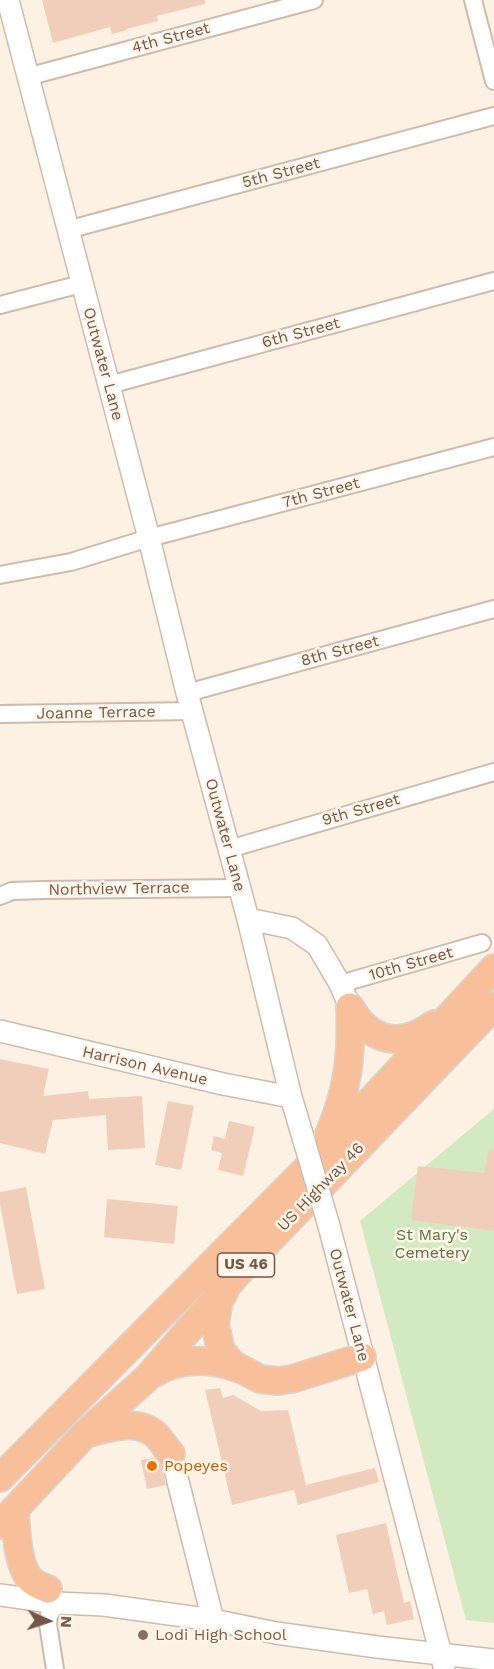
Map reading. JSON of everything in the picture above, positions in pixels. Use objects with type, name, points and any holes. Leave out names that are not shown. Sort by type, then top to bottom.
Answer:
[{"type":"highway","name":"US Highway 46","points":[[0,1478],[313,1149],[494,968]]},
{"type":"highway","points":[[345,995],[357,1020],[369,1030],[394,1039],[408,1038],[423,1033],[459,1005]]},
{"type":"highway","points":[[313,1149],[340,1108],[347,1077],[351,1040],[345,995]]},
{"type":"highway","name":"US Highway 46","points":[[7,1518],[86,1433],[147,1378],[239,1272],[494,1006]]},
{"type":"highway","points":[[239,1272],[219,1301],[215,1324],[221,1350],[229,1360],[243,1370],[260,1379],[278,1381],[292,1379],[362,1357]]},
{"type":"highway","points":[[147,1378],[171,1365],[198,1360],[223,1363],[243,1370]]},
{"type":"highway","points":[[86,1433],[121,1426],[143,1427],[156,1435],[171,1454]]},
{"type":"highway","points":[[7,1518],[18,1543],[22,1563],[31,1580],[52,1596]]},
{"type":"street","name":"Outwater Lane","points":[[8,0],[149,538],[189,702],[248,919],[291,1097],[313,1149],[329,1226],[362,1357],[443,1662]]},
{"type":"street","name":"4th Street","points":[[27,77],[314,0]]},
{"type":"street","points":[[473,0],[494,81]]},
{"type":"street","name":"5th Street","points":[[67,230],[494,116]]},
{"type":"street","name":"6th Street","points":[[109,385],[494,281]]},
{"type":"street","points":[[0,305],[81,284]]},
{"type":"street","name":"7th Street","points":[[0,575],[70,562],[149,538],[494,447]]},
{"type":"street","name":"8th Street","points":[[189,702],[494,609]]},
{"type":"street","name":"Joanne Terrace","points":[[0,714],[189,702]]},
{"type":"street","name":"9th Street","points":[[229,849],[494,772]]},
{"type":"street","name":"Northview Terrace","points":[[0,896],[12,891],[239,888]]},
{"type":"street","points":[[248,919],[292,928],[317,945],[345,995]]},
{"type":"street","name":"10th Street","points":[[345,995],[482,944]]},
{"type":"street","name":"Harrison Avenue","points":[[0,1031],[223,1084],[291,1097]]},
{"type":"street","points":[[171,1454],[213,1620]]},
{"type":"street","points":[[0,1580],[52,1596],[213,1620],[443,1662],[494,1660]]},
{"type":"street","points":[[0,1595],[52,1596]]},
{"type":"street","points":[[52,1596],[48,1624],[55,1669]]},
{"type":"green space","name":"St Mary's Cemetery","points":[[494,1109],[494,1623],[466,1620],[360,1221]]},
{"type":"building","points":[[42,0],[205,0],[205,4],[157,16],[158,21],[112,34],[110,27],[53,43]]},
{"type":"building","points":[[0,1059],[49,1069],[43,1096],[88,1091],[89,1099],[142,1096],[145,1148],[108,1150],[106,1115],[53,1120],[45,1154],[0,1143]]},
{"type":"building","points":[[168,1101],[194,1106],[181,1170],[155,1165]]},
{"type":"building","points":[[229,1121],[255,1127],[243,1176],[218,1170],[222,1153],[211,1150],[214,1136],[225,1139]]},
{"type":"building","points":[[489,1149],[494,1150],[494,1231],[411,1220],[418,1166],[484,1173]]},
{"type":"building","points":[[26,1187],[45,1289],[17,1294],[0,1204],[0,1192]]},
{"type":"building","points":[[107,1199],[178,1206],[174,1244],[104,1237]]},
{"type":"building","points":[[220,1388],[223,1398],[233,1395],[261,1411],[288,1410],[306,1485],[375,1468],[379,1482],[298,1505],[294,1490],[232,1505],[205,1390]]},
{"type":"building","name":"Popeyes","points":[[154,1458],[161,1465],[166,1485],[147,1489],[141,1460]]},
{"type":"building","points":[[386,1523],[404,1603],[410,1601],[414,1619],[387,1625],[384,1611],[373,1614],[367,1589],[349,1593],[336,1535]]},
{"type":"place","name":"Popeyes","points":[[152,1466]]},
{"type":"place","name":"Lodi High School","points":[[143,1635]]}]
